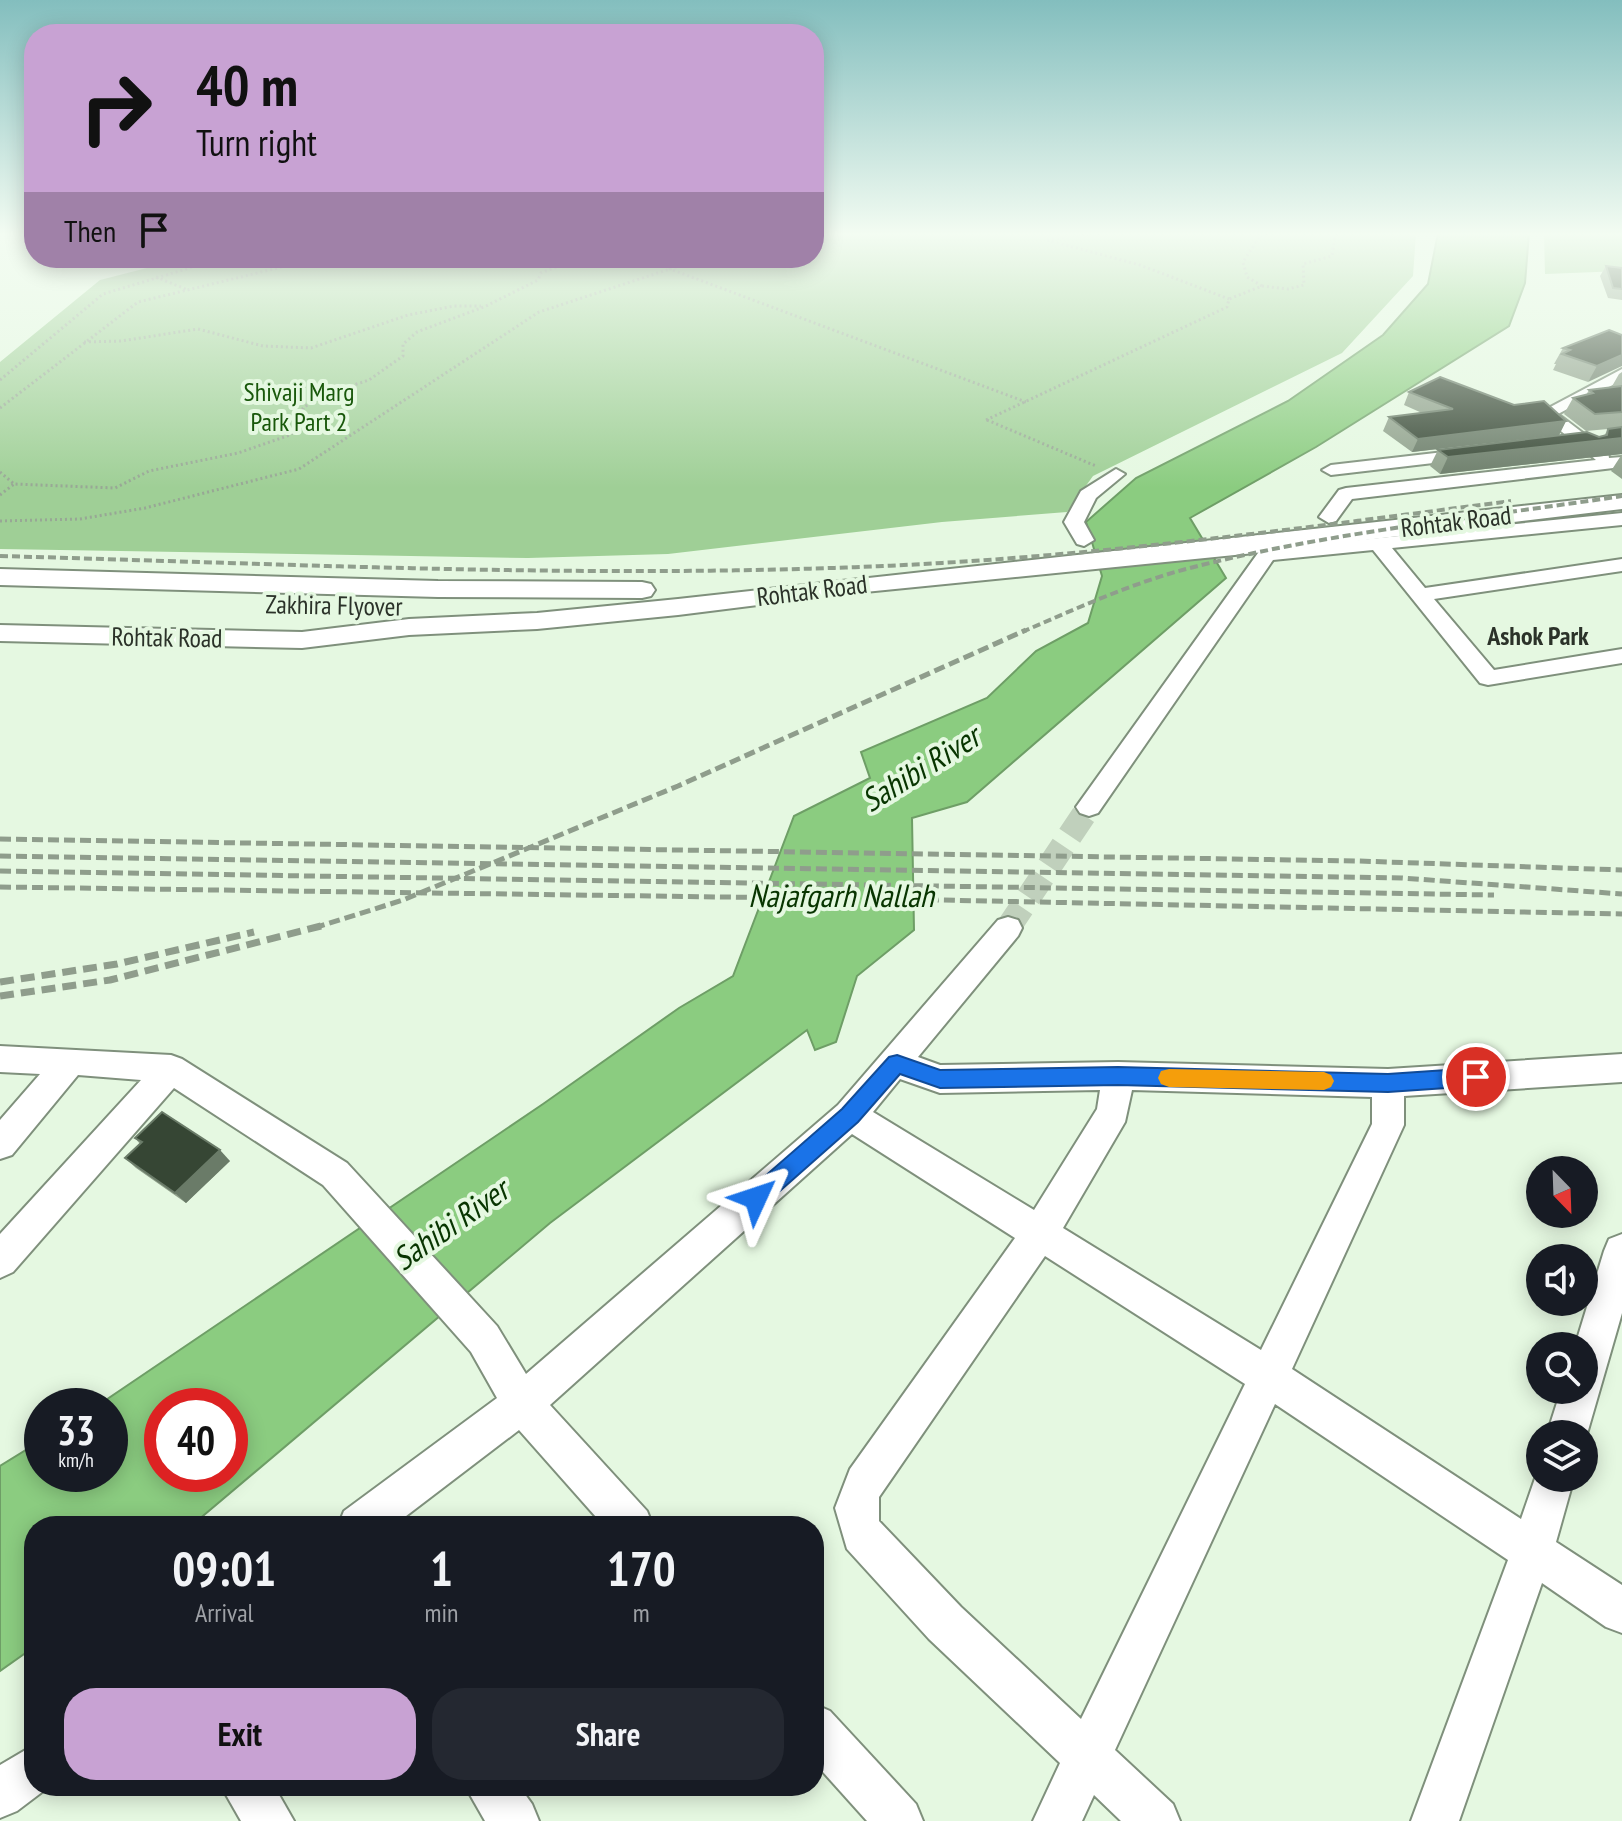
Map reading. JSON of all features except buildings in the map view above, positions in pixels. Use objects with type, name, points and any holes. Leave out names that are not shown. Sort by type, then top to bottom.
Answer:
[{"type":"main road","name":"Rohtak Road","points":[[5,613],[302,640],[409,627],[537,621],[1088,550],[1213,539],[1620,469]]},
{"type":"main road","name":"Rohtak Road","points":[[1213,539],[1271,549],[1622,502]]},
{"type":"main road","name":"Rohtak Road","points":[[0,577],[438,589],[668,590],[922,556],[1088,550]]},
{"type":"main road","name":"Zakhira Flyover","points":[[5,613],[540,602],[668,590]]},
{"type":"street","points":[[1620,469],[1547,413],[1622,374]]},
{"type":"street","points":[[1550,445],[1609,437]]},
{"type":"street","points":[[1331,470],[1488,452]]},
{"type":"street","points":[[1088,550],[1074,522],[1088,495],[1116,474]]},
{"type":"street","points":[[1089,807],[1271,549],[1379,545],[1622,519]]},
{"type":"street","points":[[1379,545],[1488,678],[1622,656]]},
{"type":"street","points":[[1417,595],[1622,565]]},
{"type":"street","points":[[372,1516],[522,1404],[850,1115],[897,1064],[1008,928]]},
{"type":"street","points":[[0,1059],[171,1069],[335,1174],[484,1339],[522,1404],[623,1516]]},
{"type":"street","points":[[0,1144],[71,1061]]},
{"type":"street","points":[[897,1064],[940,1079],[1118,1076],[1388,1083],[1622,1068]]},
{"type":"street","points":[[0,1260],[171,1069]]},
{"type":"street","points":[[1118,1076],[1113,1112],[1040,1233],[864,1483],[855,1500],[855,1516],[862,1534],[945,1623],[1156,1821]]},
{"type":"street","points":[[1057,1821],[1388,1125],[1388,1083]]},
{"type":"street","points":[[850,1115],[1268,1376],[1622,1611]]},
{"type":"street","points":[[1598,1332],[1622,1251]]},
{"type":"street","points":[[1435,1821],[1532,1552],[1550,1492]]},
{"type":"street","points":[[824,1738],[899,1821]]},
{"type":"street","points":[[0,1794],[24,1776]]},
{"type":"street","points":[[252,1796],[270,1821]]},
{"type":"street","points":[[496,1796],[515,1821]]},
{"type":"path","points":[[0,380],[74,318]]},
{"type":"path","points":[[0,408],[116,318]]},
{"type":"path","points":[[84,342],[121,341],[198,329],[263,346],[311,348],[399,318]]},
{"type":"path","points":[[0,472],[14,484],[115,488],[149,471],[238,453],[290,435],[304,423],[303,408],[320,396],[369,380],[403,356],[403,344],[417,332],[454,318]]},
{"type":"path","points":[[0,521],[80,519],[145,508],[299,469],[530,318]]},
{"type":"path","points":[[801,318],[1026,402]]},
{"type":"path","points":[[1116,474],[986,420],[1204,318]]},
{"type":"path","points":[[0,495],[14,484]]},
{"type":"green space","name":"Shivaji Marg Park Part 2","points":[[54,318],[1374,318],[1342,353],[1093,476],[1067,512],[942,522],[668,554],[528,558],[0,549],[0,362]]},
{"type":"water","name":"Najafgarh Nallah","points":[[1398,318],[1512,318],[1509,326],[1316,447],[1190,518],[1226,578],[967,802],[912,818],[914,930],[857,976],[836,1042],[815,1050],[807,1030],[550,1223],[248,1478],[248,1388],[144,1388],[144,1492],[231,1492],[203,1516],[24,1516],[24,1654],[0,1671],[0,1466],[24,1451],[24,1492],[128,1492],[128,1388],[124,1388],[543,1104],[679,1008],[733,976],[794,816],[870,778],[861,752],[987,698],[1036,651],[1088,623],[1102,576],[1086,522],[1136,478],[1288,401],[1383,335]]},
{"type":"tunnel","points":[[1008,928],[1089,807]]},
{"type":"railway","points":[[1022,632],[1144,582],[1240,556],[1348,535],[1622,496]]},
{"type":"railway","points":[[0,556],[552,571],[883,566],[1119,549],[1511,501]]},
{"type":"railway","points":[[529,848],[678,786],[1026,630]]},
{"type":"railway","points":[[0,839],[529,848]]},
{"type":"railway","points":[[491,864],[529,848]]},
{"type":"railway","points":[[529,848],[1358,861],[1622,870]]},
{"type":"railway","points":[[0,856],[491,864]]},
{"type":"railway","points":[[455,878],[491,864]]},
{"type":"railway","points":[[491,864],[1402,878],[1622,894]]},
{"type":"railway","points":[[0,871],[455,878]]},
{"type":"railway","points":[[420,893],[455,878]]},
{"type":"railway","points":[[455,878],[1494,895]]},
{"type":"railway","points":[[0,887],[420,893]]},
{"type":"railway","points":[[318,927],[420,893]]},
{"type":"railway","points":[[420,893],[1622,914]]},
{"type":"railway","points":[[0,996],[110,980],[318,927]]},
{"type":"railway","points":[[0,982],[117,964],[254,932]]},
{"type":"slow traffic","points":[[1169,1078],[1324,1081]]},
{"type":"district","name":"Ashok Park","points":[[1538,635]]},
{"type":"route","points":[[756,1198],[850,1115],[897,1064],[940,1079],[1118,1076],[1388,1083],[1476,1077]]},
{"type":"water label","name":"Sahibi River","points":[[920,768]]},
{"type":"water label","name":"Sahibi River","points":[[450,1224]]}]
